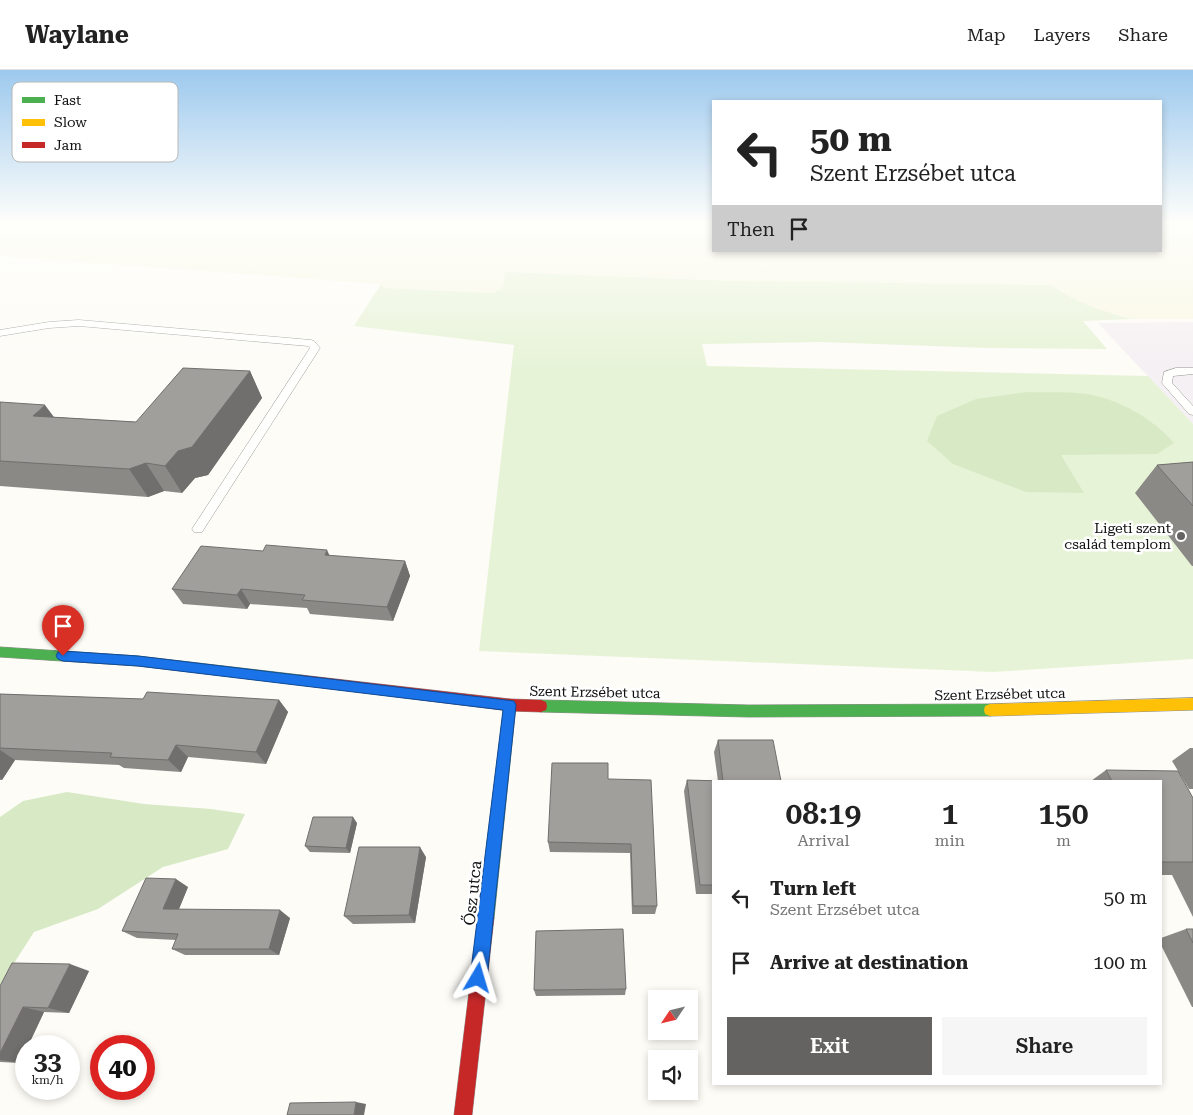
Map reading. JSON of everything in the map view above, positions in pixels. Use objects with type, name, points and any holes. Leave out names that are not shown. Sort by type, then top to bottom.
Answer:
[{"type":"street","name":"Szent Erzsébet utca","points":[[0,652],[138,661],[510,705],[748,710],[955,711],[1193,704]]},
{"type":"street","name":"Ősz utca","points":[[463,1115],[510,705]]},
{"type":"lane","points":[[0,333],[49,325],[80,323],[311,343],[315,348],[198,528]]},
{"type":"lane","points":[[1193,371],[1176,371],[1168,374],[1167,383],[1193,412]]},
{"type":"shaded area","points":[[200,271],[1193,271],[1193,319],[1131,319],[1071,299],[1051,285],[733,281],[505,272],[503,289],[493,293],[384,288],[380,284]]},
{"type":"shaded area","points":[[1193,322],[1193,424],[1098,323]]},
{"type":"green space","points":[[505,272],[733,281],[1051,285],[1070,297],[1090,306],[1131,319],[1083,321],[1107,349],[989,348],[820,342],[702,344],[707,366],[1148,376],[1193,424],[1193,659],[993,672],[479,651],[514,345],[354,326],[381,284],[384,288],[493,293],[503,288]]},
{"type":"green space","points":[[1027,392],[1085,394],[1104,398],[1126,407],[1147,419],[1174,443],[1157,454],[1061,455],[1084,493],[1026,492],[953,464],[927,441],[937,416],[976,399]]},
{"type":"green space","points":[[67,792],[144,804],[211,809],[245,814],[228,849],[163,867],[98,909],[34,932],[0,985],[0,817],[23,801]]},
{"type":"building","points":[[183,368],[250,371],[192,447],[178,451],[165,466],[146,463],[129,469],[0,461],[0,402],[45,405],[33,416],[136,422]]},
{"type":"building","points":[[1193,462],[1193,506],[1157,465]]},
{"type":"building","points":[[266,545],[327,550],[325,555],[405,561],[387,607],[302,600],[305,595],[241,589],[237,595],[172,589],[201,546],[263,551]]},
{"type":"building","points":[[147,692],[279,700],[256,752],[176,745],[168,760],[110,757],[112,753],[0,748],[0,694],[143,699]]},
{"type":"building","points":[[718,740],[773,740],[781,780],[723,780]]},
{"type":"building","points":[[552,763],[608,763],[608,779],[651,780],[657,906],[633,906],[631,844],[548,842]]},
{"type":"building","points":[[1106,770],[1178,771],[1193,798],[1193,862],[1162,862],[1162,780],[1111,780]]},
{"type":"building","points":[[687,780],[712,781],[712,885],[700,885]]},
{"type":"building","points":[[313,817],[353,817],[346,848],[305,846]]},
{"type":"building","points":[[359,847],[420,847],[409,915],[344,916]]},
{"type":"building","points":[[146,878],[176,879],[163,909],[280,910],[269,949],[172,949],[178,934],[122,931]]},
{"type":"building","points":[[623,929],[626,989],[534,990],[536,931]]},
{"type":"building","points":[[1186,929],[1193,929],[1193,943]]},
{"type":"building","points":[[12,963],[70,964],[48,1008],[23,1007],[0,1053],[0,986]]},
{"type":"building","points":[[356,1102],[354,1115],[287,1115],[290,1103]]},
{"type":"traffic: fast","points":[[0,652],[138,661],[301,680]]},
{"type":"traffic: fast","points":[[486,918],[510,705]]},
{"type":"traffic: fast","points":[[541,706],[748,711],[990,710]]},
{"type":"traffic: slow","points":[[990,710],[1193,704]]},
{"type":"traffic: jam","points":[[301,680],[510,705],[541,706]]},
{"type":"traffic: jam","points":[[463,1115],[486,918]]},
{"type":"place","name":"Ligeti szent család templom","points":[[1181,536]]},
{"type":"route","points":[[63,656],[138,661],[510,705],[478,978]]}]
